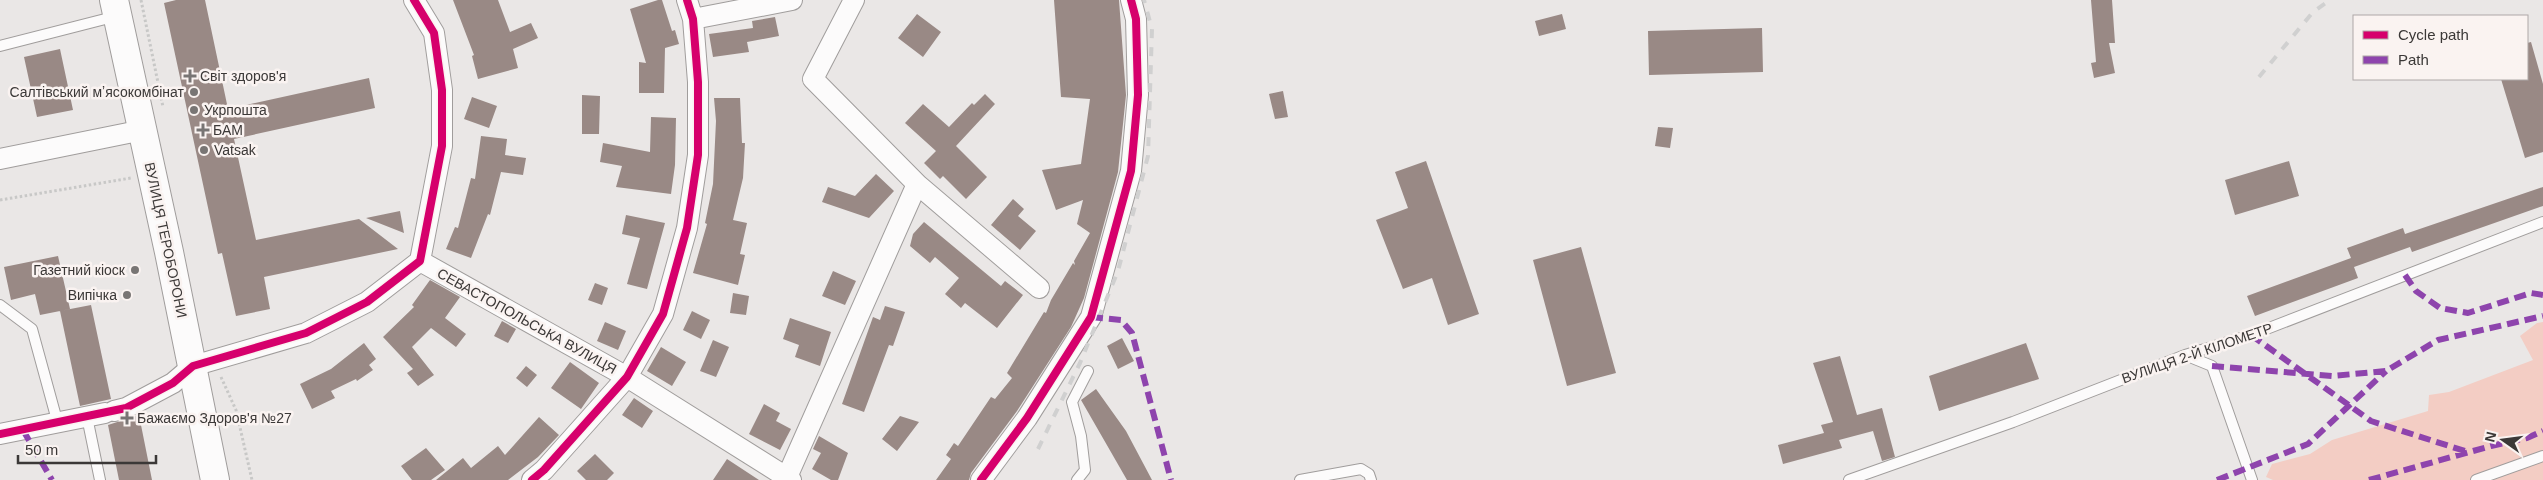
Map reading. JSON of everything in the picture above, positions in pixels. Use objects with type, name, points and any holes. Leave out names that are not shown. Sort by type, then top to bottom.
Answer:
[{"type":"main road","name":"ВУЛИЦЯ ТЕРОБОРОНИ","points":[[116,8],[153,122],[203,363],[215,480]]},
{"type":"street","points":[[0,434],[58,424],[126,408],[173,383],[203,363],[306,333],[367,302],[420,261],[442,146],[442,90],[434,33],[414,0]]},
{"type":"street","points":[[532,480],[544,470],[627,377],[663,314],[687,228],[698,155],[698,82],[690,9],[792,0]]},
{"type":"street","points":[[854,0],[813,79],[916,184],[1039,288]]},
{"type":"street","points":[[981,480],[1027,418],[1091,318],[1131,171],[1138,95],[1136,19],[1131,0]]},
{"type":"street","points":[[0,159],[153,122]]},
{"type":"street","name":"СЕВАСТОПОЛЬСЬКА ВУЛИЦЯ","points":[[420,261],[627,377],[789,478],[916,184]]},
{"type":"lane","points":[[0,46],[116,8]]},
{"type":"lane","name":"ВУЛИЦЯ 2-Й КІЛОМЕТР","points":[[1849,480],[2013,422],[2185,355],[2251,335],[2543,222]]},
{"type":"lane","points":[[0,305],[32,329],[58,424]]},
{"type":"lane","points":[[2185,355],[2212,366],[2252,480]]},
{"type":"lane","points":[[1077,480],[1085,470],[1081,436],[1072,402],[1088,371]]},
{"type":"lane","points":[[100,480],[102,413]]},
{"type":"lane","points":[[2476,480],[2543,456]]},
{"type":"lane","points":[[1300,480],[1361,469],[1369,474],[1371,480]]},
{"type":"path","points":[[140,0],[153,122]]},
{"type":"path","points":[[0,200],[131,178]]},
{"type":"path","points":[[203,363],[236,410],[252,480]]},
{"type":"shaded area","points":[[2543,322],[2543,480],[2273,480],[2266,477],[2272,464],[2310,454],[2332,440],[2428,411],[2429,395],[2449,392],[2533,360],[2520,336],[2537,323]]},
{"type":"building","points":[[176,0],[205,0],[228,109],[369,78],[375,108],[234,139],[256,240],[359,219],[398,249],[264,277],[270,309],[236,316],[222,253],[218,254],[164,3]]},
{"type":"building","points":[[453,0],[498,0],[510,32],[531,23],[538,38],[513,49],[518,68],[478,79],[472,56],[474,55]]},
{"type":"building","points":[[662,0],[672,31],[675,30],[679,44],[665,48],[664,93],[639,93],[639,62],[646,63],[630,9]]},
{"type":"building","points":[[1054,0],[1119,0],[1126,95],[1118,172],[1084,298],[1071,327],[1017,411],[971,473],[969,480],[936,480],[951,459],[946,455],[954,443],[958,446],[991,397],[995,399],[1012,378],[1007,373],[1044,312],[1046,313],[1051,300],[1073,263],[1075,265],[1074,261],[1090,233],[1077,224],[1083,200],[1056,210],[1042,170],[1081,164],[1090,99],[1061,97]]},
{"type":"building","points":[[2091,0],[2112,0],[2115,43],[2109,43],[2115,73],[2094,78],[2091,63],[2096,62]]},
{"type":"building","points":[[917,14],[941,32],[923,57],[898,38]]},
{"type":"building","points":[[1562,14],[1566,29],[1539,36],[1535,21]]},
{"type":"building","points":[[775,17],[779,36],[747,42],[749,52],[713,57],[709,34],[753,28],[752,21]]},
{"type":"building","points":[[1762,28],[1763,72],[1649,75],[1648,31]]},
{"type":"building","points":[[2531,42],[2543,84],[2543,152],[2525,158],[2501,80],[2528,80],[2528,43]]},
{"type":"building","points":[[60,49],[73,110],[37,117],[24,57]]},
{"type":"building","points":[[1283,91],[1288,117],[1275,119],[1269,94]]},
{"type":"building","points":[[985,94],[995,104],[956,146],[987,177],[966,199],[943,176],[940,179],[924,163],[936,151],[905,123],[923,104],[949,127],[972,103],[974,105]]},
{"type":"building","points":[[582,95],[600,96],[599,134],[582,134]]},
{"type":"building","points":[[472,97],[497,106],[489,128],[464,119]]},
{"type":"building","points":[[714,98],[740,98],[742,143],[745,143],[743,178],[733,220],[747,223],[740,254],[745,255],[738,285],[693,273],[707,224],[705,223],[713,184],[716,121]]},
{"type":"building","points":[[651,117],[676,118],[675,165],[671,194],[616,187],[622,166],[600,162],[603,143],[650,152]]},
{"type":"building","points":[[1658,127],[1673,128],[1670,148],[1655,146]]},
{"type":"building","points":[[481,136],[507,139],[505,155],[526,158],[523,175],[501,172],[490,215],[488,214],[471,258],[446,249],[455,227],[458,228],[471,178],[475,179]]},
{"type":"building","points":[[1426,161],[1479,314],[1448,325],[1432,278],[1403,289],[1376,220],[1408,208],[1395,172]]},
{"type":"building","points":[[2289,161],[2299,196],[2235,215],[2225,180]]},
{"type":"building","points":[[876,174],[894,191],[869,218],[822,202],[828,187],[855,196]]},
{"type":"building","points":[[2543,187],[2543,206],[2412,252],[2410,247],[2354,267],[2358,278],[2255,316],[2247,296],[2351,258],[2347,248],[2403,228],[2405,234]]},
{"type":"building","points":[[1013,199],[1024,209],[1018,216],[1036,231],[1020,250],[991,225]]},
{"type":"building","points":[[400,211],[404,233],[366,218]]},
{"type":"building","points":[[626,215],[665,223],[647,289],[627,284],[640,238],[622,234]]},
{"type":"building","points":[[924,222],[1001,286],[1005,281],[1023,295],[997,328],[965,303],[961,308],[945,294],[959,278],[935,257],[930,263],[910,246],[913,234]]},
{"type":"building","points":[[1581,247],[1616,373],[1567,386],[1533,260]]},
{"type":"building","points":[[58,256],[70,309],[40,315],[35,294],[11,300],[4,267]]},
{"type":"building","points":[[833,271],[856,281],[845,305],[822,296]]},
{"type":"building","points":[[430,280],[460,297],[445,318],[466,334],[456,347],[431,328],[412,347],[434,375],[418,386],[407,373],[413,369],[383,337],[414,307],[412,305]]},
{"type":"building","points":[[595,283],[608,288],[602,305],[588,300]]},
{"type":"building","points":[[733,293],[749,296],[746,315],[730,313]]},
{"type":"building","points":[[91,305],[111,399],[80,406],[60,311]]},
{"type":"building","points":[[885,306],[905,312],[893,346],[889,345],[864,412],[842,404],[873,317],[880,320]]},
{"type":"building","points":[[692,311],[710,320],[701,339],[683,330]]},
{"type":"building","points":[[790,318],[831,332],[820,366],[795,357],[799,345],[783,339]]},
{"type":"building","points":[[502,321],[516,329],[508,343],[494,336]]},
{"type":"building","points":[[605,322],[626,331],[618,350],[597,341]]},
{"type":"building","points":[[1122,338],[1134,361],[1118,369],[1107,346]]},
{"type":"building","points":[[713,340],[729,347],[716,377],[700,371]]},
{"type":"building","points":[[364,343],[376,359],[369,365],[373,370],[357,381],[356,379],[331,391],[335,398],[312,409],[300,384],[331,369]]},
{"type":"building","points":[[2026,343],[2039,379],[1939,411],[1929,376]]},
{"type":"building","points":[[661,347],[686,362],[672,386],[647,371]]},
{"type":"building","points":[[1840,356],[1857,415],[1882,408],[1895,457],[1882,461],[1873,431],[1839,440],[1842,448],[1783,464],[1778,445],[1824,433],[1821,425],[1833,422],[1813,363]]},
{"type":"building","points":[[570,362],[599,383],[581,409],[551,388]]},
{"type":"building","points":[[526,366],[537,375],[527,387],[516,378]]},
{"type":"building","points":[[1096,389],[1126,431],[1152,480],[1127,480],[1081,400]]},
{"type":"building","points":[[634,398],[653,411],[642,428],[622,415]]},
{"type":"building","points":[[764,404],[780,413],[776,421],[791,429],[780,450],[749,434]]},
{"type":"building","points":[[139,415],[152,480],[119,480],[108,425]]},
{"type":"building","points":[[900,416],[919,422],[897,451],[882,439]]},
{"type":"building","points":[[539,417],[559,435],[538,457],[508,480],[436,480],[463,458],[471,468],[498,446],[505,455]]},
{"type":"building","points":[[819,436],[848,453],[838,480],[831,480],[812,469],[821,453],[813,449]]},
{"type":"building","points":[[426,448],[445,470],[431,480],[412,480],[401,466]]},
{"type":"building","points":[[595,454],[614,473],[607,480],[586,480],[577,471]]},
{"type":"building","points":[[727,459],[759,480],[713,480]]},
{"type":"railway","points":[[1038,449],[1080,363],[1118,271],[1148,156],[1152,29],[1144,0]]},
{"type":"railway","points":[[2259,77],[2313,12],[2330,0]]},
{"type":"marked path","points":[[2405,275],[2416,291],[2440,308],[2468,313],[2531,293],[2543,295]]},
{"type":"marked path","points":[[2212,366],[2332,376],[2386,371],[2438,340],[2543,316]]},
{"type":"marked path","points":[[1091,317],[1121,320],[1132,333],[1171,480]]},
{"type":"marked path","points":[[2251,335],[2371,421],[2468,452]]},
{"type":"marked path","points":[[2217,480],[2308,444],[2386,371]]},
{"type":"marked path","points":[[23,430],[52,480]]},
{"type":"marked path","points":[[2369,480],[2491,446],[2527,438],[2543,431]]},
{"type":"cycle path","points":[[0,434],[126,408],[173,383],[193,366],[306,333],[367,302],[420,261],[442,146],[442,90],[434,33],[414,0]]},
{"type":"cycle path","points":[[532,480],[544,470],[627,377],[663,314],[687,228],[698,155],[698,82],[693,19],[687,0]]},
{"type":"cycle path","points":[[981,480],[1027,418],[1091,317],[1131,171],[1138,95],[1136,19],[1131,0]]},
{"type":"place","name":"Світ здоров'я","points":[[190,76]]},
{"type":"place","name":"Салтівський мʼясокомбінат","points":[[194,92]]},
{"type":"place","name":"Укрпошта","points":[[194,110]]},
{"type":"place","name":"БАМ","points":[[203,130]]},
{"type":"place","name":"Vatsak","points":[[204,150]]},
{"type":"place","name":"Газетний кіоск","points":[[135,270]]},
{"type":"place","name":"Випічка","points":[[127,295]]},
{"type":"place","name":"Бажаємо Здоров'я №27","points":[[127,418]]}]
